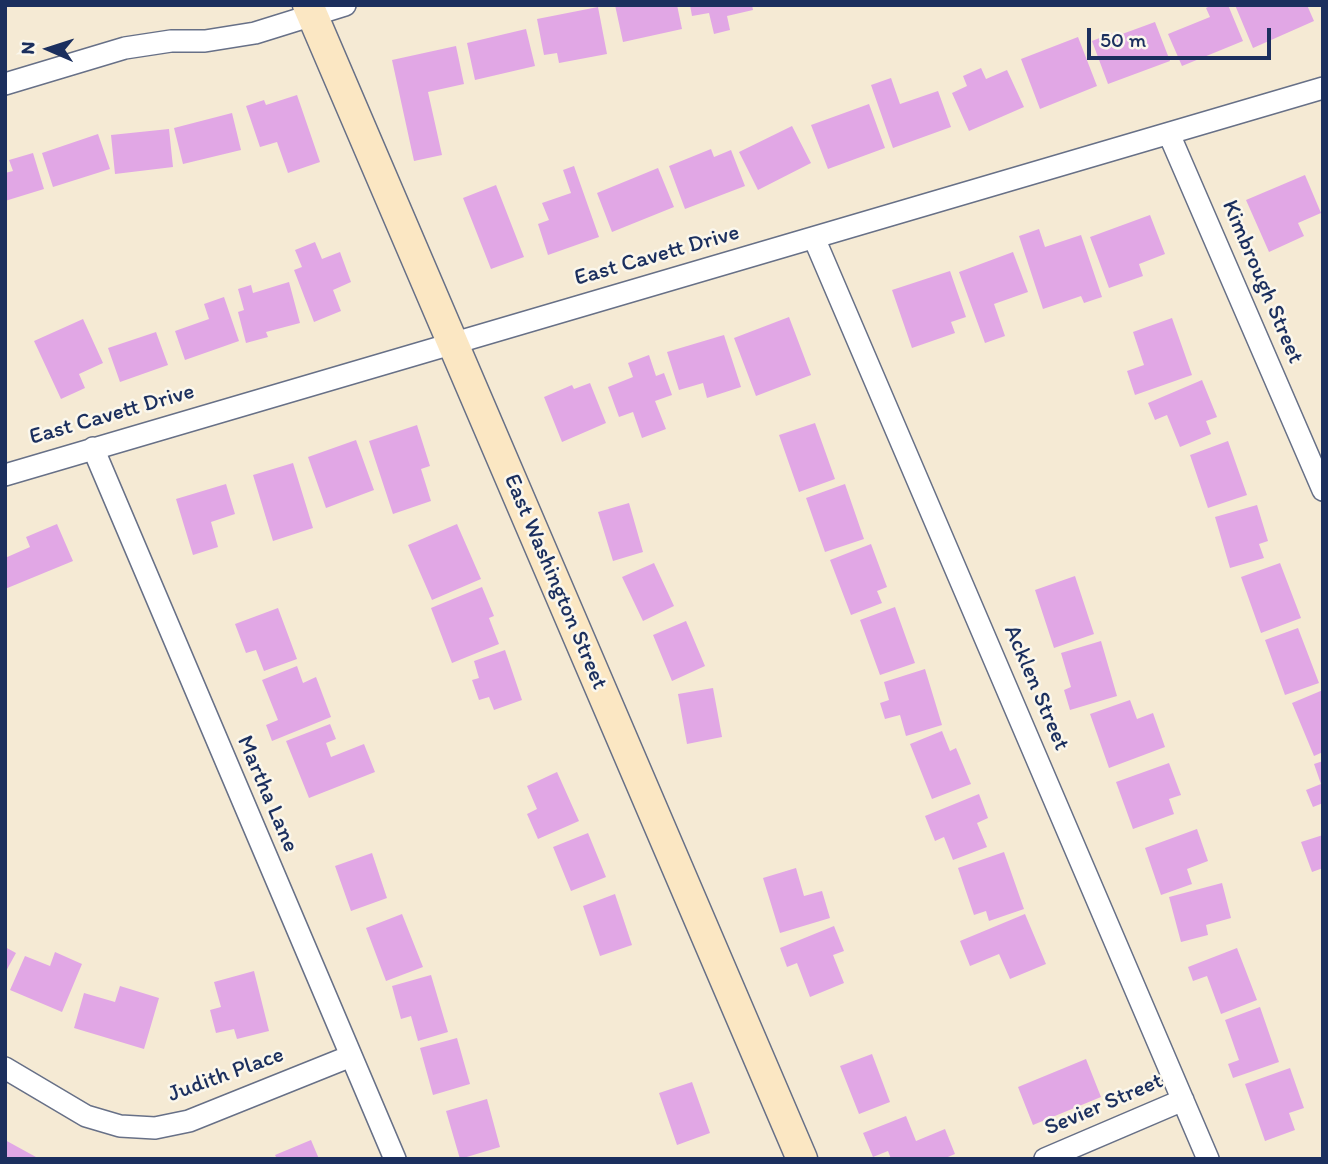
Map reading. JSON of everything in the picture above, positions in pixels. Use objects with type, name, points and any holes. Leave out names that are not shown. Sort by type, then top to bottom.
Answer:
[{"type":"street","points":[[5,84],[125,48],[171,41],[205,41],[255,33],[310,10],[345,5]]},
{"type":"street","name":"East Washington Street","points":[[310,10],[802,1159]]},
{"type":"street","name":"East Cavett Drive","points":[[5,475],[1323,88]]},
{"type":"street","name":"Kimbrough Street","points":[[1169,134],[1323,490]]},
{"type":"street","name":"Acklen Street","points":[[814,238],[1209,1159]]},
{"type":"street","name":"Martha Lane","points":[[93,448],[395,1159]]},
{"type":"street","name":"Judith Place","points":[[5,1068],[86,1116],[120,1126],[155,1128],[189,1121],[351,1056]]},
{"type":"street","name":"Sevier Street","points":[[1045,1159],[1184,1100]]},
{"type":"building","points":[[615,5],[677,5],[682,29],[623,42]]},
{"type":"building","points":[[690,5],[752,5],[753,10],[727,16],[730,30],[714,34],[709,13],[692,16]]},
{"type":"building","points":[[1212,5],[1228,5],[1243,41],[1182,66],[1168,34],[1210,17],[1206,8]]},
{"type":"building","points":[[1235,5],[1307,5],[1314,21],[1253,48]]},
{"type":"building","points":[[598,7],[607,54],[559,63],[557,53],[544,55],[537,19]]},
{"type":"building","points":[[1155,22],[1170,61],[1108,84],[1092,41],[1112,33],[1114,37]]},
{"type":"building","points":[[526,29],[535,66],[475,80],[467,43]]},
{"type":"building","points":[[1078,37],[1097,86],[1040,109],[1021,59]]},
{"type":"building","points":[[456,46],[464,84],[428,92],[442,155],[414,161],[392,60]]},
{"type":"building","points":[[981,68],[986,79],[1007,70],[1024,107],[969,131],[952,93],[967,86],[963,76]]},
{"type":"building","points":[[891,78],[900,104],[938,91],[951,127],[893,148],[871,85]]},
{"type":"building","points":[[297,95],[320,162],[288,173],[277,142],[260,147],[246,106],[264,100],[266,105]]},
{"type":"building","points":[[869,104],[885,148],[828,169],[811,125]]},
{"type":"building","points":[[232,113],[241,150],[183,164],[174,128]]},
{"type":"building","points":[[792,126],[811,163],[758,190],[739,152]]},
{"type":"building","points":[[169,129],[173,167],[115,174],[111,135]]},
{"type":"building","points":[[98,134],[110,169],[53,187],[42,153]]},
{"type":"building","points":[[711,149],[714,157],[731,150],[745,186],[685,209],[669,166]]},
{"type":"building","points":[[33,153],[44,189],[5,201],[5,173],[13,171],[9,160]]},
{"type":"building","points":[[574,166],[599,237],[548,255],[538,224],[549,220],[542,203],[571,193],[563,170]]},
{"type":"building","points":[[658,168],[674,207],[612,232],[597,193]]},
{"type":"building","points":[[1305,175],[1321,213],[1298,223],[1304,236],[1269,252],[1246,200]]},
{"type":"building","points":[[496,185],[524,257],[491,269],[463,198]]},
{"type":"building","points":[[1150,215],[1165,254],[1139,264],[1143,276],[1109,288],[1090,237]]},
{"type":"building","points":[[1039,229],[1045,247],[1081,235],[1102,297],[1084,303],[1081,296],[1043,309],[1019,236]]},
{"type":"building","points":[[315,242],[322,259],[340,252],[351,282],[333,290],[341,311],[314,322],[294,270],[302,267],[295,250]]},
{"type":"building","points":[[1013,252],[1028,292],[994,304],[1005,336],[985,343],[959,272]]},
{"type":"building","points":[[950,271],[966,317],[951,322],[955,333],[912,348],[892,290]]},
{"type":"building","points":[[289,282],[300,323],[266,332],[268,337],[246,343],[238,312],[244,310],[238,289],[251,285],[253,293]]},
{"type":"building","points":[[224,297],[239,341],[185,360],[175,331],[209,319],[204,304]]},
{"type":"building","points":[[789,317],[811,375],[756,396],[734,338]]},
{"type":"building","points":[[1172,318],[1192,375],[1135,395],[1127,371],[1144,365],[1133,332]]},
{"type":"building","points":[[83,319],[103,363],[79,374],[85,388],[61,399],[34,341]]},
{"type":"building","points":[[156,332],[168,365],[120,382],[108,348]]},
{"type":"building","points":[[724,335],[741,387],[707,398],[703,383],[679,390],[667,352]]},
{"type":"building","points":[[649,355],[656,376],[664,373],[672,395],[655,401],[666,429],[642,438],[633,412],[619,417],[608,387],[633,377],[628,363]]},
{"type":"building","points":[[1202,380],[1217,417],[1206,421],[1211,434],[1180,447],[1167,415],[1155,420],[1148,403]]},
{"type":"building","points":[[590,383],[606,423],[562,442],[544,397],[572,385],[574,389]]},
{"type":"building","points":[[815,423],[835,479],[799,492],[779,435]]},
{"type":"building","points":[[417,425],[430,466],[421,469],[431,501],[393,514],[369,441]]},
{"type":"building","points":[[356,440],[374,490],[326,508],[308,457]]},
{"type":"building","points":[[1228,441],[1247,495],[1208,508],[1190,455]]},
{"type":"building","points":[[293,463],[313,528],[273,541],[253,475]]},
{"type":"building","points":[[226,484],[235,514],[211,522],[218,547],[193,555],[176,499]]},
{"type":"building","points":[[845,484],[864,539],[825,552],[806,498]]},
{"type":"building","points":[[629,503],[643,552],[613,561],[598,512]]},
{"type":"building","points":[[1257,505],[1268,541],[1259,544],[1264,558],[1230,568],[1215,517]]},
{"type":"building","points":[[57,524],[73,561],[5,589],[5,558],[30,547],[26,537]]},
{"type":"building","points":[[457,524],[481,579],[432,600],[408,545]]},
{"type":"building","points":[[871,544],[887,587],[877,591],[882,603],[851,615],[830,560]]},
{"type":"building","points":[[654,563],[674,606],[643,621],[622,577]]},
{"type":"building","points":[[1280,563],[1301,618],[1261,633],[1241,577]]},
{"type":"building","points":[[1075,576],[1094,634],[1054,648],[1035,590]]},
{"type":"building","points":[[482,587],[494,616],[489,618],[499,644],[452,663],[431,608]]},
{"type":"building","points":[[895,607],[915,663],[880,675],[860,620]]},
{"type":"building","points":[[278,608],[297,659],[264,671],[256,650],[246,653],[235,624]]},
{"type":"building","points":[[686,621],[705,666],[672,681],[653,635]]},
{"type":"building","points":[[1298,628],[1319,683],[1285,695],[1265,640]]},
{"type":"building","points":[[1101,641],[1117,696],[1070,710],[1064,690],[1071,687],[1061,653]]},
{"type":"building","points":[[505,650],[522,700],[494,710],[489,697],[479,700],[472,680],[479,678],[474,661]]},
{"type":"building","points":[[297,666],[303,683],[316,677],[331,717],[272,741],[266,725],[278,720],[262,680]]},
{"type":"building","points":[[925,669],[942,725],[906,736],[900,715],[885,719],[880,703],[889,700],[884,682]]},
{"type":"building","points":[[713,688],[722,737],[687,744],[678,694]]},
{"type":"building","points":[[1323,690],[1323,752],[1314,756],[1292,703]]},
{"type":"building","points":[[1130,700],[1137,719],[1153,713],[1165,747],[1109,768],[1090,714]]},
{"type":"building","points":[[330,724],[336,739],[326,743],[331,757],[364,744],[375,772],[309,798],[286,741]]},
{"type":"building","points":[[942,731],[950,751],[956,748],[971,784],[932,799],[910,744]]},
{"type":"building","points":[[1323,761],[1323,803],[1313,807],[1306,790],[1321,784],[1314,764]]},
{"type":"building","points":[[1169,763],[1181,795],[1169,799],[1174,814],[1133,829],[1116,782]]},
{"type":"building","points":[[557,772],[579,821],[538,839],[527,814],[537,809],[527,786]]},
{"type":"building","points":[[979,794],[988,818],[977,823],[987,847],[953,860],[944,837],[935,841],[925,816]]},
{"type":"building","points":[[1197,829],[1208,861],[1187,869],[1192,884],[1161,895],[1145,848]]},
{"type":"building","points":[[588,833],[606,877],[571,891],[553,847]]},
{"type":"building","points":[[1323,835],[1323,868],[1312,872],[1301,842]]},
{"type":"building","points":[[1004,852],[1024,909],[989,921],[986,911],[974,915],[958,868]]},
{"type":"building","points":[[372,853],[387,898],[351,911],[335,866]]},
{"type":"building","points":[[796,868],[804,896],[822,891],[830,918],[780,933],[763,878]]},
{"type":"building","points":[[1222,883],[1231,918],[1206,925],[1208,935],[1181,942],[1169,897]]},
{"type":"building","points":[[615,894],[632,945],[600,956],[583,906]]},
{"type":"building","points":[[402,914],[423,967],[386,981],[366,928]]},
{"type":"building","points":[[1025,914],[1046,964],[1010,979],[999,954],[970,966],[960,941]]},
{"type":"building","points":[[834,926],[844,951],[833,955],[844,983],[810,997],[797,963],[787,967],[780,948]]},
{"type":"building","points":[[5,947],[16,953],[5,973]]},
{"type":"building","points":[[1237,948],[1257,1000],[1221,1014],[1207,976],[1193,981],[1188,967]]},
{"type":"building","points":[[55,952],[82,964],[62,1012],[10,990],[25,956],[50,966]]},
{"type":"building","points":[[254,971],[269,1031],[237,1039],[234,1029],[216,1033],[210,1010],[221,1007],[214,982]]},
{"type":"building","points":[[431,975],[448,1032],[418,1041],[411,1016],[401,1019],[392,986]]},
{"type":"building","points":[[120,986],[159,998],[144,1049],[74,1028],[84,993],[115,1002]]},
{"type":"building","points":[[1260,1007],[1279,1062],[1233,1078],[1228,1064],[1239,1060],[1225,1020]]},
{"type":"building","points":[[457,1038],[470,1084],[433,1095],[420,1048]]},
{"type":"building","points":[[872,1054],[890,1102],[859,1114],[840,1066]]},
{"type":"building","points":[[1086,1059],[1101,1097],[1033,1125],[1018,1087]]},
{"type":"building","points":[[1290,1068],[1304,1108],[1289,1113],[1295,1130],[1265,1141],[1245,1084]]},
{"type":"building","points":[[692,1082],[710,1133],[677,1145],[659,1093]]},
{"type":"building","points":[[487,1099],[500,1147],[460,1159],[446,1111]]},
{"type":"building","points":[[906,1116],[916,1141],[945,1129],[955,1154],[943,1159],[891,1159],[888,1151],[873,1157],[863,1133]]},
{"type":"building","points":[[5,1140],[36,1157],[35,1159],[5,1159]]},
{"type":"building","points":[[311,1140],[319,1159],[277,1159],[275,1155]]}]
